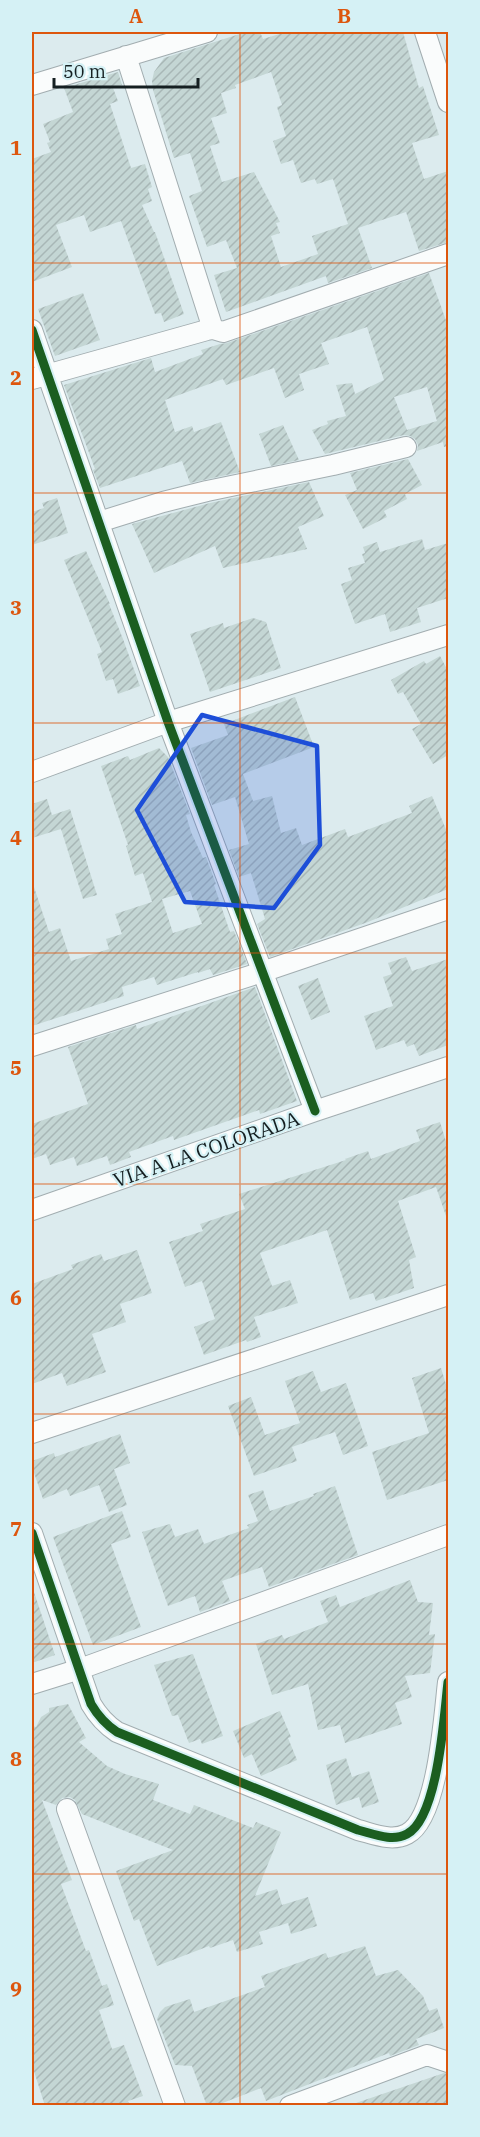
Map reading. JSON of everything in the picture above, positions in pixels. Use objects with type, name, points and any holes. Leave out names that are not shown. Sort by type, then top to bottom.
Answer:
[{"type":"street","points":[[32,85],[207,32]]},
{"type":"street","points":[[425,32],[448,102]]},
{"type":"street","points":[[126,56],[213,329]]},
{"type":"street","points":[[40,376],[213,329],[223,332],[448,254]]},
{"type":"street","points":[[32,330],[40,376],[99,522],[168,722],[315,1111]]},
{"type":"street","points":[[99,522],[163,501],[406,447]]},
{"type":"street","points":[[32,772],[168,722],[448,635]]},
{"type":"street","points":[[32,1046],[448,909]]},
{"type":"street","name":"VIA A LA COLORADA","points":[[32,1210],[448,1067]]},
{"type":"street","points":[[32,1433],[448,1295]]},
{"type":"street","points":[[32,1533],[81,1669],[91,1704],[97,1714],[117,1732],[358,1830],[394,1838],[414,1830],[419,1823],[430,1799],[439,1753],[448,1682]]},
{"type":"street","points":[[32,1684],[81,1669],[448,1535]]},
{"type":"street","points":[[67,1809],[175,2106]]},
{"type":"street","points":[[290,2106],[427,2055],[448,2061]]},
{"type":"highlighted area","points":[[202,715],[317,746],[320,845],[274,908],[185,902],[137,810]]},
{"type":"building","points":[[246,32],[260,32],[263,39],[286,32],[403,32],[419,88],[423,86],[439,135],[412,143],[424,179],[448,171],[448,242],[419,251],[406,212],[358,228],[372,268],[328,283],[326,276],[226,312],[214,275],[237,268],[226,240],[207,247],[189,196],[202,191],[190,153],[174,158],[152,81],[154,72],[164,58]],"holes":[[[271,72],[282,105],[277,107],[286,136],[273,141],[281,164],[293,160],[301,183],[315,179],[317,184],[333,179],[348,224],[312,236],[318,254],[281,267],[271,236],[280,233],[276,223],[280,222],[254,172],[222,182],[210,146],[220,143],[211,118],[227,113],[221,93],[236,88],[235,85]]]},
{"type":"building","points":[[118,72],[122,85],[113,88],[118,101],[110,104],[131,168],[145,164],[152,187],[148,189],[152,201],[142,205],[155,232],[184,314],[164,322],[161,313],[155,314],[121,221],[90,232],[84,215],[56,225],[72,267],[32,282],[32,159],[51,152],[43,124],[73,112],[64,88]]},
{"type":"building","points":[[429,273],[448,326],[448,446],[444,447],[443,442],[417,451],[418,445],[415,439],[404,435],[325,454],[312,430],[328,424],[327,421],[346,416],[336,385],[352,383],[355,394],[384,380],[367,327],[321,343],[329,364],[299,374],[304,390],[285,398],[274,368],[226,385],[223,379],[165,400],[175,432],[192,426],[194,432],[221,422],[240,472],[190,483],[182,461],[100,488],[64,385],[151,358],[155,372],[203,354],[201,350]],"holes":[[[427,387],[437,421],[407,430],[394,397]]]},
{"type":"building","points":[[83,293],[100,340],[55,356],[38,309]]},
{"type":"building","points":[[283,425],[299,460],[271,466],[259,434]]},
{"type":"building","points":[[408,459],[422,485],[405,494],[407,499],[384,511],[387,517],[363,529],[345,495],[357,490],[350,473]]},
{"type":"building","points":[[309,482],[324,516],[298,527],[307,549],[223,568],[215,546],[154,573],[132,524],[210,503]]},
{"type":"building","points":[[57,498],[68,533],[32,545],[32,512],[44,508],[42,503]]},
{"type":"building","points":[[422,539],[425,550],[448,543],[448,598],[417,608],[421,622],[390,632],[385,614],[355,624],[341,584],[352,580],[348,568],[365,563],[362,554],[365,553],[363,547],[377,542],[380,552]]},
{"type":"building","points":[[86,551],[110,604],[140,686],[118,694],[113,679],[106,681],[97,654],[102,652],[64,560]]},
{"type":"building","points":[[253,618],[266,622],[281,668],[210,692],[190,634],[223,623],[224,628]]},
{"type":"building","points":[[440,656],[448,671],[448,755],[433,764],[412,729],[421,724],[403,692],[398,694],[391,680],[424,661],[426,664]]},
{"type":"building","points":[[295,697],[314,747],[243,774],[253,801],[272,796],[281,833],[296,828],[302,845],[345,829],[348,837],[412,813],[409,806],[432,796],[448,834],[448,889],[368,922],[270,957],[257,924],[265,919],[251,873],[239,877],[229,850],[249,844],[235,797],[212,805],[191,748],[228,735],[224,724]]},
{"type":"building","points":[[159,748],[168,757],[190,814],[186,815],[191,832],[203,858],[206,857],[230,932],[234,931],[247,964],[213,975],[210,969],[157,985],[154,977],[122,987],[124,996],[32,1026],[32,888],[34,887],[49,932],[60,928],[71,961],[109,949],[106,939],[122,934],[115,914],[152,902],[143,873],[135,876],[126,846],[128,845],[101,766],[128,756],[130,760]],"holes":[[[190,891],[202,924],[173,933],[162,899]]]},
{"type":"building","points":[[47,799],[52,815],[70,809],[97,895],[83,899],[61,829],[32,838],[32,804]]},
{"type":"building","points":[[406,957],[412,971],[448,959],[448,1045],[419,1056],[414,1044],[407,1047],[404,1040],[376,1050],[364,1016],[393,1006],[383,977],[392,974],[388,963]]},
{"type":"building","points":[[318,978],[330,1012],[311,1020],[298,986]]},
{"type":"building","points":[[255,987],[297,1101],[260,1114],[259,1110],[174,1140],[173,1136],[129,1152],[131,1157],[110,1165],[107,1156],[77,1166],[74,1157],[50,1165],[46,1154],[32,1159],[32,1124],[88,1104],[68,1047],[136,1025],[137,1029]]},
{"type":"building","points":[[440,1122],[448,1148],[448,1216],[446,1216],[436,1187],[398,1201],[416,1257],[409,1260],[414,1288],[376,1301],[373,1293],[350,1300],[327,1230],[260,1253],[272,1286],[290,1280],[298,1303],[254,1317],[261,1337],[204,1355],[194,1327],[215,1319],[202,1281],[185,1287],[169,1242],[203,1231],[200,1224],[245,1209],[239,1194],[368,1151],[371,1159],[420,1141],[416,1130]]},
{"type":"building","points":[[137,1250],[152,1293],[120,1304],[126,1322],[92,1334],[106,1372],[67,1386],[62,1373],[32,1384],[32,1284],[73,1269],[71,1265],[101,1254],[104,1261]]},
{"type":"building","points":[[441,1368],[448,1391],[448,1480],[387,1500],[372,1452],[429,1433],[412,1378]]},
{"type":"building","points":[[313,1371],[321,1392],[346,1383],[368,1446],[343,1455],[335,1432],[292,1447],[297,1461],[254,1476],[228,1406],[251,1397],[265,1435],[300,1423],[285,1381]]},
{"type":"building","points":[[120,1434],[130,1463],[114,1469],[127,1505],[109,1512],[99,1485],[70,1496],[67,1489],[43,1499],[32,1461],[54,1453],[55,1457]]},
{"type":"building","points":[[335,1486],[358,1555],[269,1587],[262,1567],[222,1581],[230,1601],[200,1612],[195,1596],[168,1606],[142,1532],[170,1524],[175,1537],[198,1529],[204,1544],[249,1528],[247,1525],[258,1521],[248,1495],[263,1490],[270,1511]]},
{"type":"building","points":[[122,1511],[131,1537],[111,1544],[141,1627],[93,1645],[53,1537]]},
{"type":"building","points":[[410,1580],[418,1602],[433,1603],[429,1635],[435,1634],[430,1673],[405,1676],[412,1697],[395,1703],[402,1724],[345,1743],[340,1725],[318,1730],[308,1684],[272,1695],[256,1644],[282,1635],[284,1639],[328,1622],[320,1601],[336,1595],[340,1607]]},
{"type":"building","points":[[34,1592],[55,1655],[32,1663],[32,1593]]},
{"type":"building","points":[[193,1654],[223,1736],[202,1744],[200,1739],[189,1743],[178,1715],[172,1716],[154,1665]]},
{"type":"building","points":[[68,1704],[86,1738],[79,1742],[107,1766],[159,1784],[153,1800],[190,1814],[194,1805],[253,1828],[256,1822],[281,1832],[255,1896],[277,1889],[282,1905],[308,1897],[317,1926],[291,1934],[288,1923],[259,1932],[263,1944],[237,1952],[233,1940],[210,1948],[209,1946],[157,1966],[139,1919],[134,1921],[116,1871],[173,1850],[82,1814],[75,1800],[70,1797],[62,1798],[56,1805],[42,1800],[72,1880],[61,1884],[86,1951],[89,1950],[102,1986],[107,1984],[114,2005],[99,2010],[112,2049],[124,2045],[143,2096],[128,2101],[130,2106],[45,2106],[32,2065],[32,1726],[36,1727],[41,1717],[49,1712],[49,1708]]},
{"type":"building","points":[[280,1711],[291,1737],[288,1738],[297,1760],[261,1776],[252,1754],[244,1758],[233,1731]]},
{"type":"building","points":[[346,1758],[352,1777],[369,1771],[379,1802],[362,1808],[359,1797],[336,1805],[326,1765]]},
{"type":"building","points":[[365,1946],[376,1976],[398,1970],[423,1996],[429,2011],[437,2008],[444,2028],[416,2039],[419,2045],[390,2056],[389,2053],[266,2101],[261,2088],[215,2106],[207,2106],[192,2066],[175,2065],[157,2019],[160,2012],[165,2007],[190,1999],[194,2012],[265,1987],[261,1976],[326,1953],[328,1958]]},
{"type":"building","points":[[444,2073],[448,2074],[448,2106],[357,2106],[356,2103]]},
{"type":"cycle path","points":[[32,330],[168,722],[315,1111]]},
{"type":"cycle path","points":[[32,1533],[91,1704],[105,1723],[117,1732],[358,1830],[395,1837],[407,1834],[417,1824],[433,1788],[448,1682]]}]
